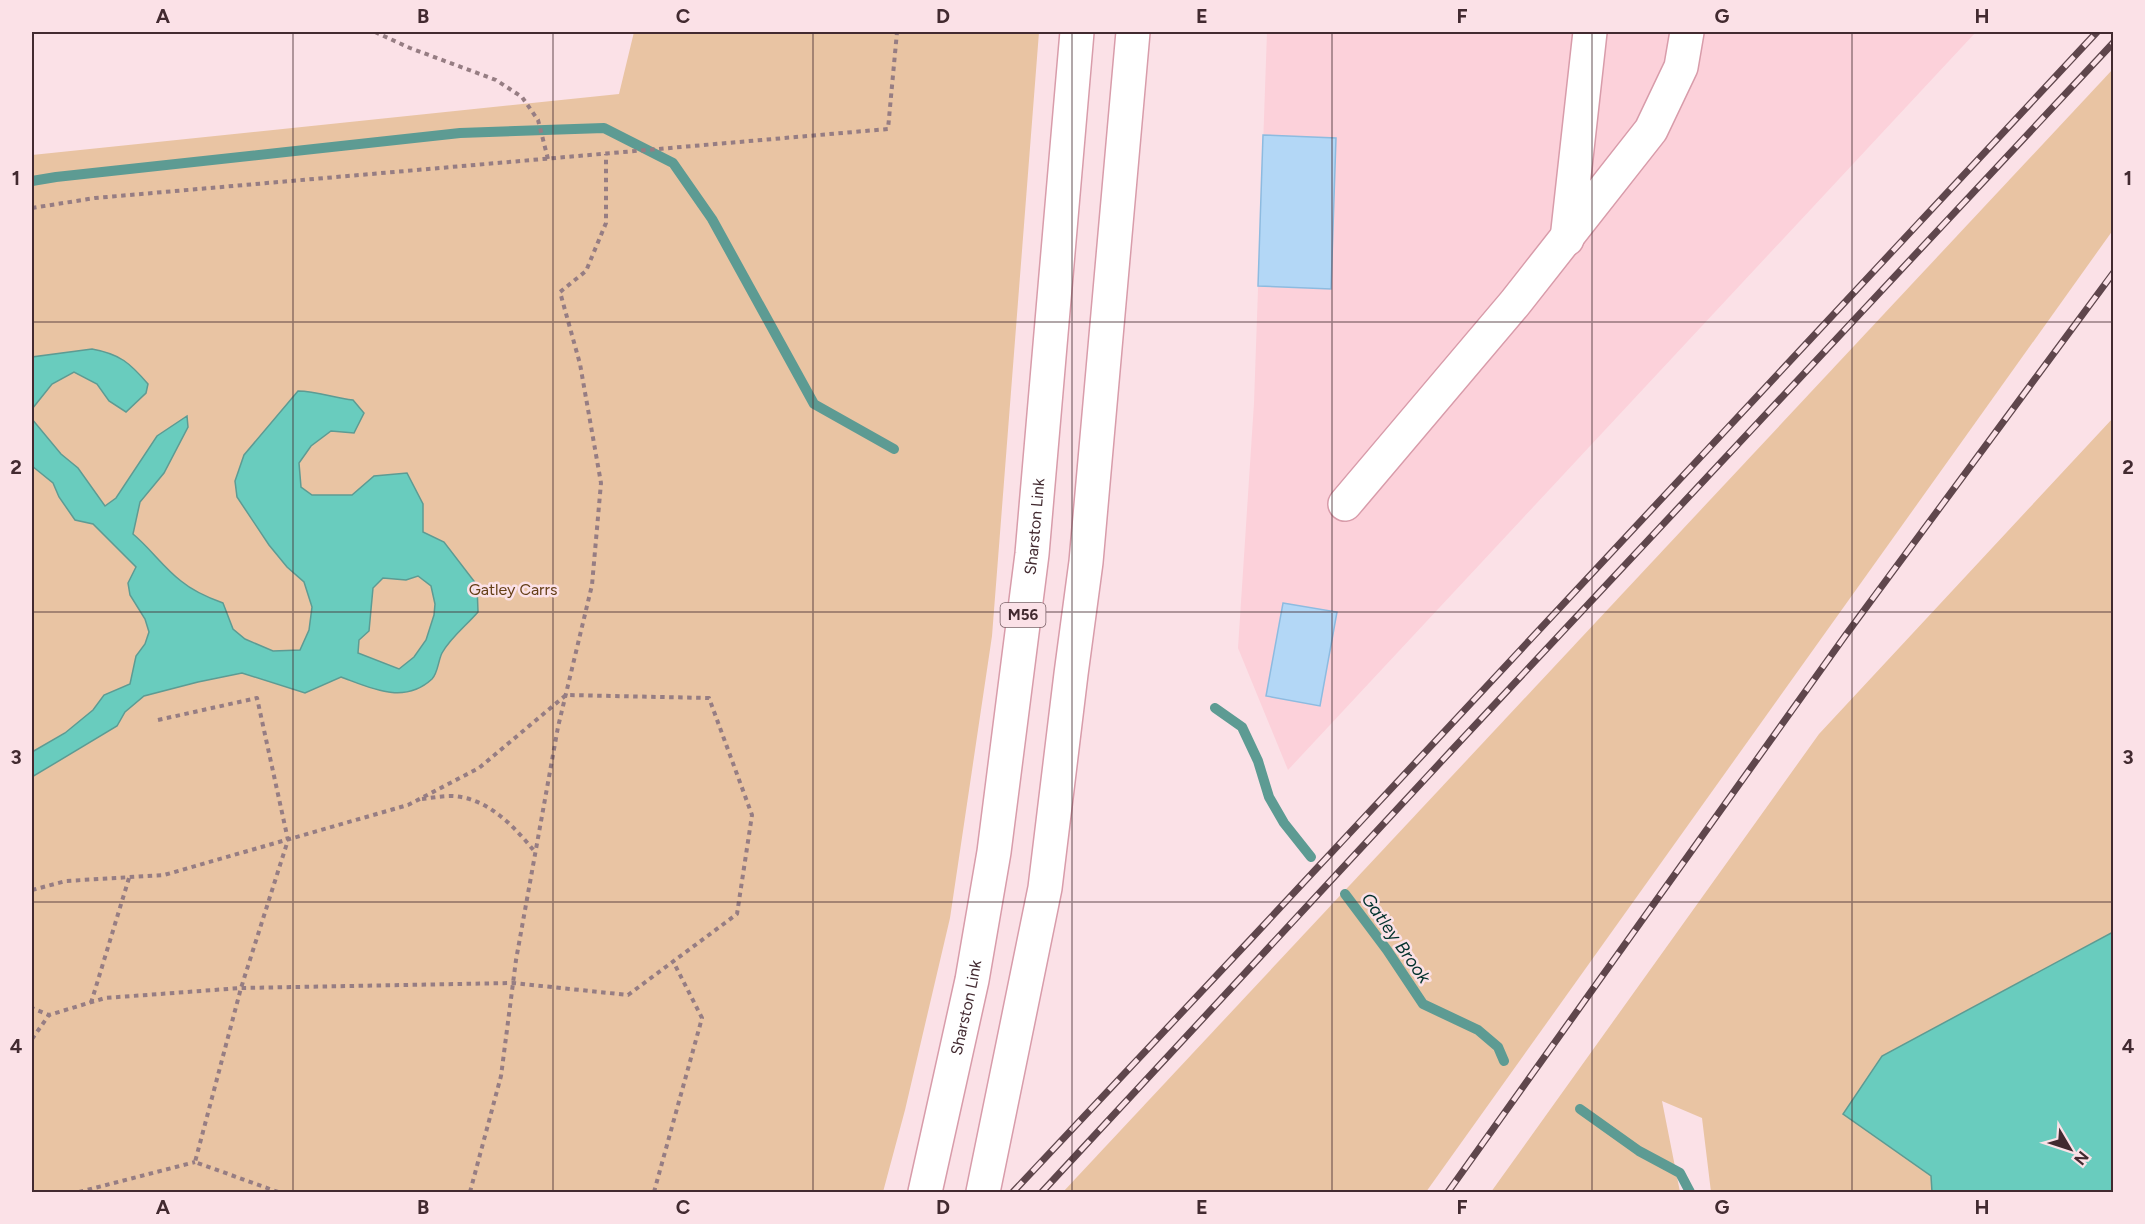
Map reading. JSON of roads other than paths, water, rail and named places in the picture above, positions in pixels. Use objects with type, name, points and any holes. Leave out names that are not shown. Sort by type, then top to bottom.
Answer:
[{"type":"main road","name":"Sharston Link","points":[[925,1192],[972,980],[994,852],[1032,554],[1077,32]]},
{"type":"main road","points":[[984,1184],[1029,972],[1048,866],[1086,562],[1134,32]]},
{"type":"main road","points":[[1567,239],[1590,32]]},
{"type":"main road","points":[[1345,504],[1567,239],[1651,130],[1680,68],[1687,32]]},
{"type":"waterway","points":[[32,181],[460,133],[604,128],[673,163],[712,219],[814,404],[894,449]]},
{"type":"waterway","points":[[1215,708],[1242,727],[1258,761],[1269,797],[1284,823],[1311,857]]},
{"type":"waterway","name":"Gatley Brook","points":[[1345,894],[1387,950],[1423,1004],[1478,1030],[1498,1047],[1504,1061]]},
{"type":"waterway","name":"Gatley Brook","points":[[1580,1109],[1639,1151],[1680,1173],[1690,1192]]},
{"type":"railway","points":[[1013,1192],[2097,32]]},
{"type":"railway","points":[[1042,1192],[2114,42]]},
{"type":"railway","points":[[1448,1192],[1845,636],[2114,272]]},
{"type":"park label","name":"Gatley Carrs","points":[[513,589]]}]
